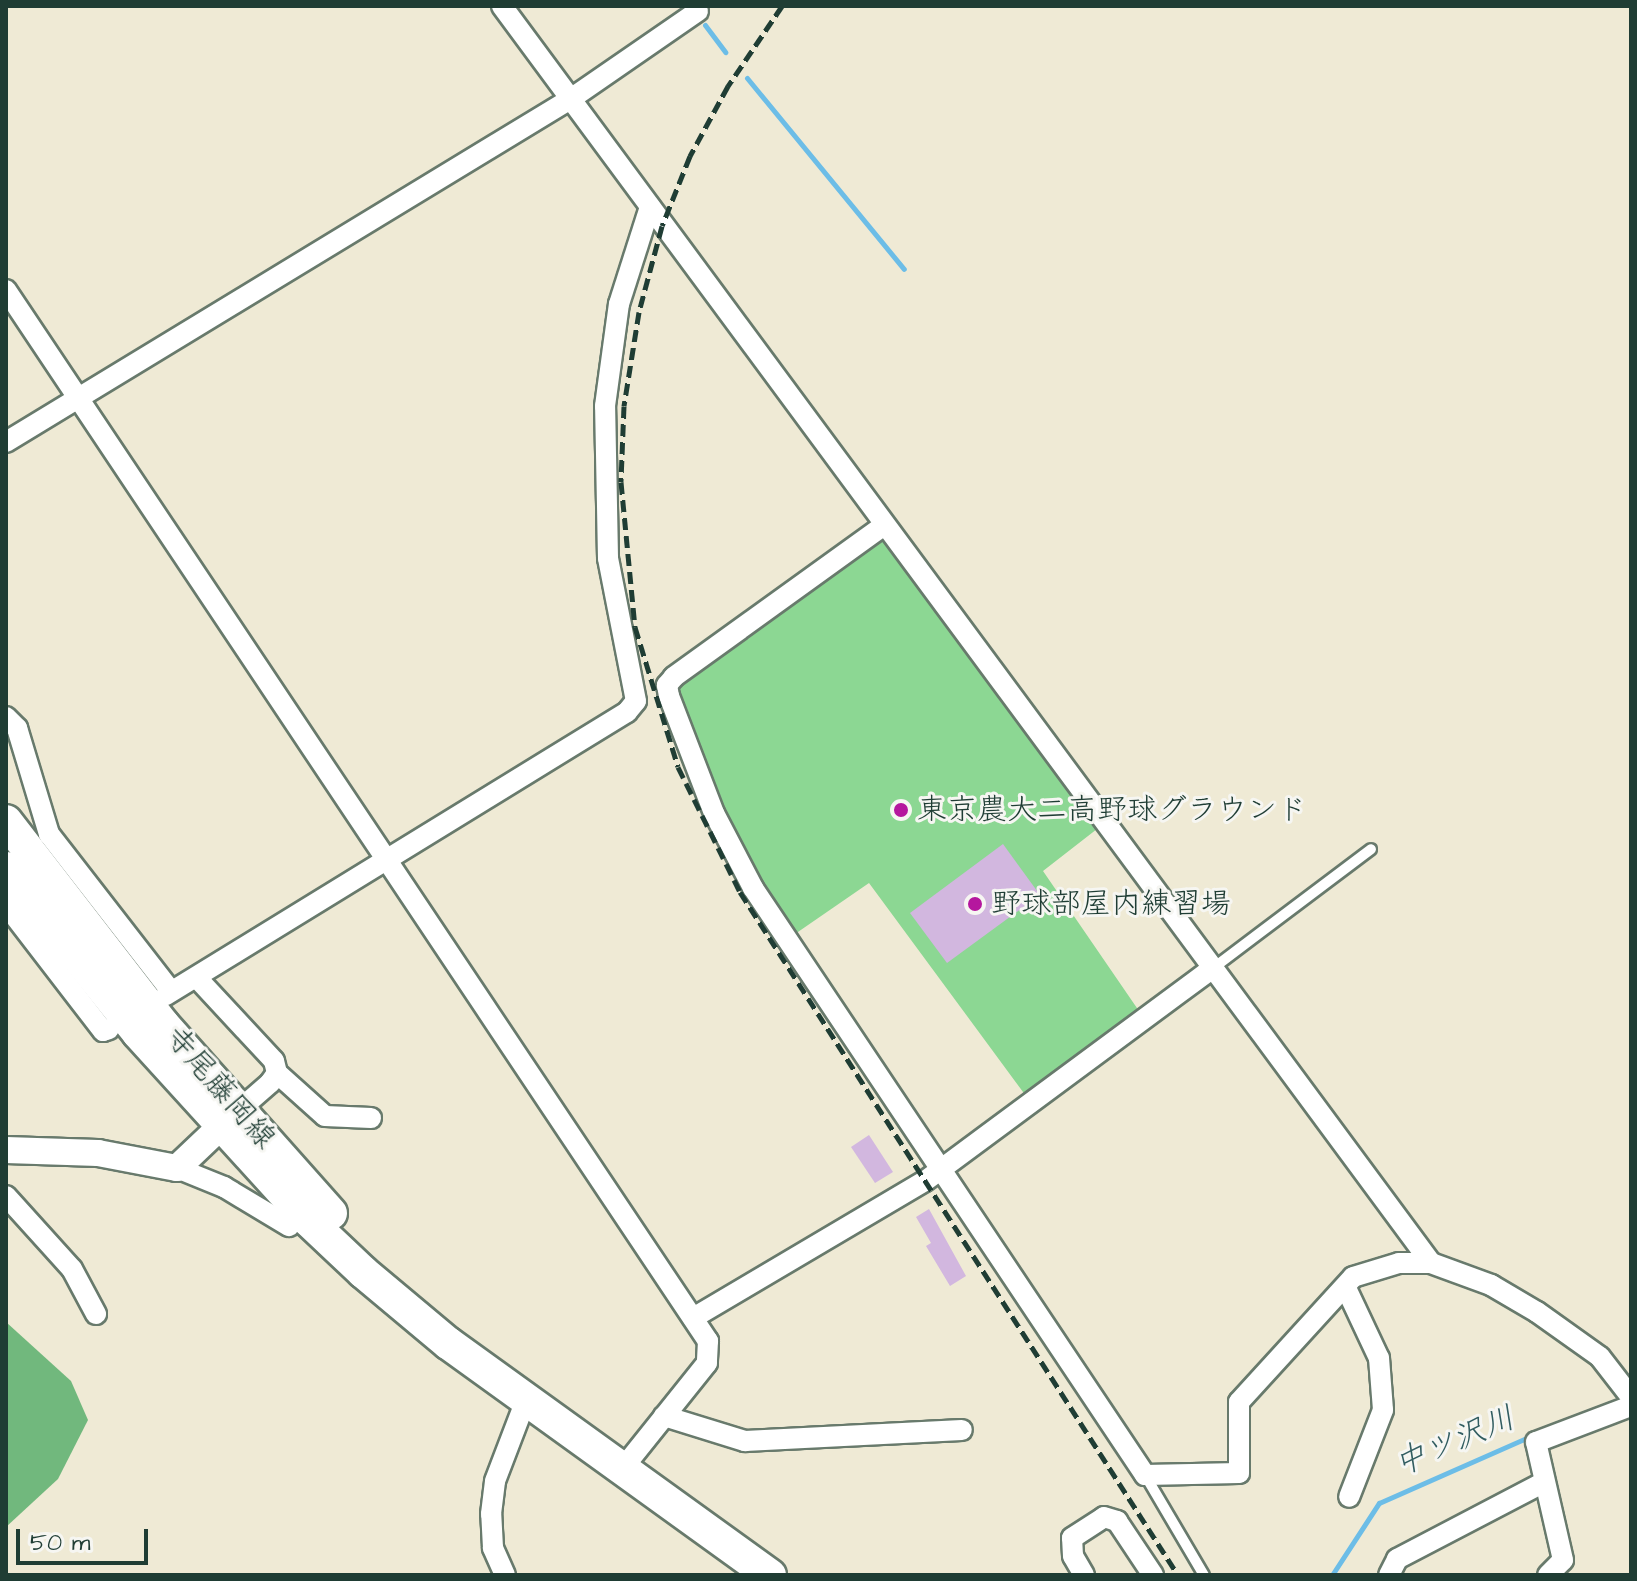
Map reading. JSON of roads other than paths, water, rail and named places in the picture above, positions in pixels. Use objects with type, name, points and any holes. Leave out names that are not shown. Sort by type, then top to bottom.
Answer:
[{"type":"main road","name":"寺尾藤岡線","points":[[6,821],[163,1024],[229,1118],[319,1230],[448,1343],[770,1575]]},
{"type":"main road","name":"寺尾藤岡線","points":[[6,868],[138,1033],[229,1118]]},
{"type":"street","points":[[502,6],[883,526],[1431,1263]]},
{"type":"street","points":[[6,442],[572,98],[701,9]]},
{"type":"street","points":[[6,717],[17,728],[49,834],[169,993],[627,712],[636,701],[608,558],[605,406],[619,304],[650,207]]},
{"type":"street","points":[[6,290],[708,1341],[707,1363],[622,1469]]},
{"type":"street","points":[[883,526],[667,685],[684,744],[753,888],[1145,1475],[1239,1473],[1239,1402],[1353,1277],[1399,1263],[1431,1263],[1491,1285],[1537,1312],[1600,1357],[1631,1397]]},
{"type":"street","points":[[6,905],[103,1031],[109,1029]]},
{"type":"street","points":[[693,1318],[940,1167],[1212,969]]},
{"type":"street","points":[[197,978],[274,1061],[277,1073],[325,1116],[371,1118]]},
{"type":"street","points":[[177,1168],[277,1073]]},
{"type":"street","points":[[6,1150],[98,1153],[177,1168],[224,1187],[289,1226]]},
{"type":"street","points":[[6,1196],[72,1269],[96,1314]]},
{"type":"street","points":[[1346,1288],[1379,1358],[1383,1410],[1349,1497]]},
{"type":"street","points":[[505,1575],[493,1548],[495,1481],[526,1400]]},
{"type":"street","points":[[1548,1575],[1563,1560],[1536,1442],[1631,1406]]},
{"type":"street","points":[[664,1416],[745,1441],[962,1430]]},
{"type":"street","points":[[1389,1575],[1397,1559],[1544,1482]]},
{"type":"street","points":[[1084,1575],[1073,1556],[1072,1538],[1104,1517],[1117,1521],[1153,1575]]},
{"type":"lane","points":[[1212,969],[1371,849]]},
{"type":"lane","points":[[1145,1475],[1204,1575]]},
{"type":"waterway","points":[[705,25],[725,52]]},
{"type":"waterway","points":[[747,78],[904,269]]},
{"type":"waterway","name":"中ツ沢川","points":[[1332,1575],[1379,1503],[1533,1435]]},
{"type":"railway","points":[[782,6],[728,86],[690,156],[662,226],[639,312],[624,406],[621,482],[635,627],[678,767],[740,892],[1178,1575]]},
{"type":"place","name":"東京農大二高野球グラウンド","points":[[901,810]]},
{"type":"place","name":"野球部屋内練習場","points":[[975,904]]}]
